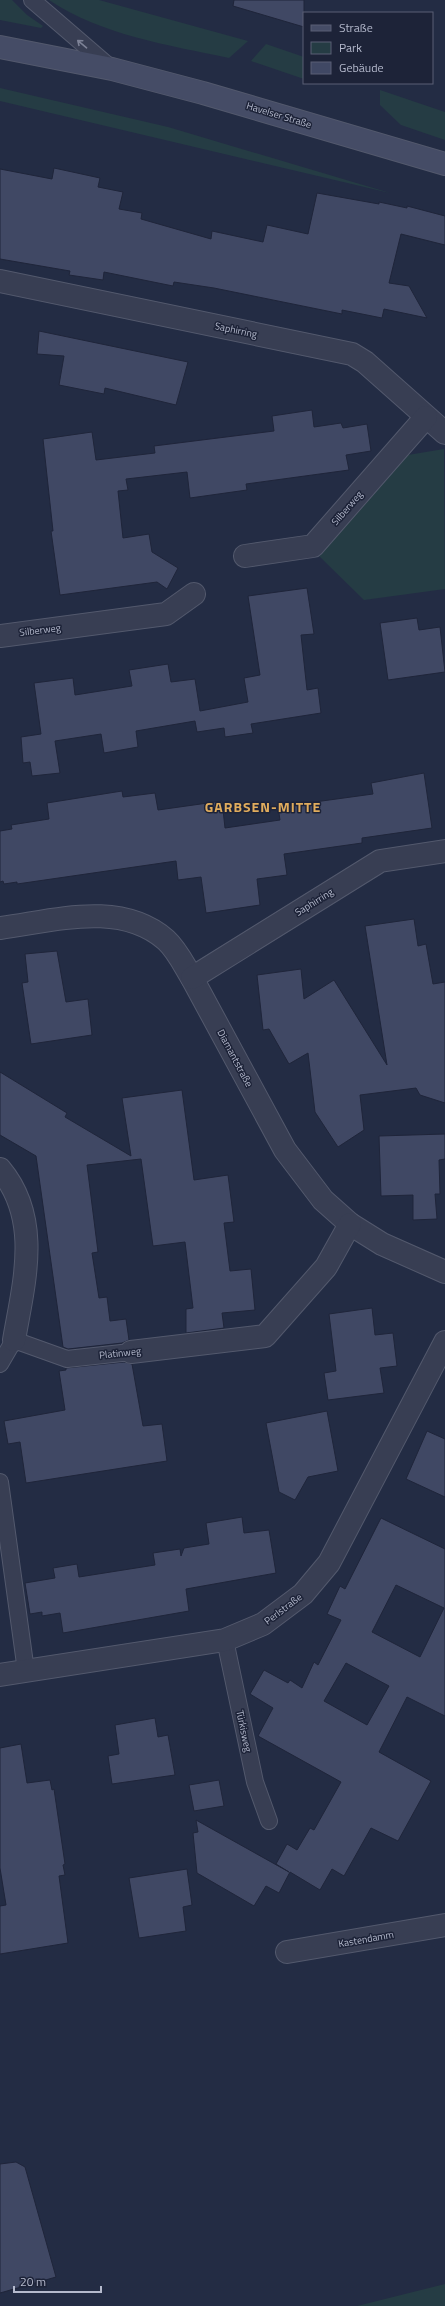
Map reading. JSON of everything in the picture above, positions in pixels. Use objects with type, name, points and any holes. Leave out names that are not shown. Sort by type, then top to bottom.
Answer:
[{"type":"street","name":"Havelser Straße","points":[[0,47],[112,69],[202,93],[445,164]]},
{"type":"street","name":"Saphirring","points":[[0,281],[352,354],[365,362],[445,433]]},
{"type":"street","name":"Silberweg","points":[[245,556],[313,546],[426,417]]},
{"type":"street","name":"Silberweg","points":[[0,636],[166,614],[194,594]]},
{"type":"street","name":"Saphirring","points":[[192,978],[380,861],[445,851]]},
{"type":"street","name":"Diamantstraße","points":[[0,928],[83,917],[124,918],[153,931],[166,940],[178,955],[192,978],[285,1150],[323,1200],[350,1224],[382,1244],[445,1272]]},
{"type":"street","points":[[0,1170],[11,1183],[24,1212],[28,1261],[14,1340]]},
{"type":"street","name":"Platinweg","points":[[132,1352],[265,1336],[326,1267],[350,1224]]},
{"type":"street","name":"Perlstraße","points":[[0,1675],[225,1640],[263,1624],[303,1594],[329,1563],[445,1342]]},
{"type":"street","name":"Kastendamm","points":[[287,1952],[445,1926]]},
{"type":"lane","name":"Havelser Straße","points":[[32,0],[112,69]]},
{"type":"lane","name":"Platinweg","points":[[14,1340],[67,1359],[132,1352]]},
{"type":"lane","points":[[0,1364],[14,1340]]},
{"type":"lane","points":[[1,1486],[26,1671]]},
{"type":"lane","name":"Türkisweg","points":[[225,1640],[255,1782],[269,1821]]},
{"type":"green space","points":[[0,0],[12,0],[27,15],[43,26],[41,28],[0,20]]},
{"type":"green space","points":[[49,0],[99,0],[248,41],[229,58],[159,43],[113,30],[90,22]]},
{"type":"green space","points":[[266,44],[303,57],[303,79],[251,61]]},
{"type":"green space","points":[[0,88],[168,127],[390,193],[0,101]]},
{"type":"green space","points":[[380,90],[445,112],[445,140],[401,125],[380,105]]},
{"type":"green space","points":[[444,449],[445,589],[364,600],[317,554],[408,455]]},
{"type":"green space","points":[[445,2284],[445,2306],[357,2306]]},
{"type":"building","points":[[234,0],[304,0],[303,27],[233,6]]},
{"type":"building","points":[[54,168],[100,178],[98,187],[123,192],[119,209],[142,213],[141,219],[211,239],[212,231],[263,242],[267,225],[308,234],[317,193],[379,204],[379,202],[407,208],[407,206],[445,216],[445,245],[401,234],[389,283],[409,286],[427,318],[384,309],[382,318],[342,310],[342,314],[214,288],[174,282],[173,286],[104,272],[103,280],[69,275],[70,271],[0,259],[0,169],[52,179]]},
{"type":"building","points":[[39,331],[188,362],[176,405],[105,388],[104,394],[59,385],[64,356],[37,354]]},
{"type":"building","points":[[312,410],[314,427],[341,423],[343,428],[367,424],[371,451],[346,455],[349,470],[246,484],[247,490],[190,498],[187,472],[126,479],[128,490],[118,491],[123,538],[149,534],[152,552],[178,568],[167,589],[157,582],[60,595],[51,531],[53,531],[43,439],[92,432],[96,460],[155,453],[154,446],[274,431],[272,416]]},
{"type":"building","points":[[307,588],[314,634],[301,635],[307,690],[318,688],[321,713],[251,724],[253,733],[225,737],[224,728],[197,732],[195,721],[136,731],[138,747],[104,753],[101,734],[55,741],[60,773],[32,776],[30,762],[23,763],[21,737],[41,734],[34,683],[73,678],[75,695],[132,686],[129,670],[168,664],[171,682],[195,679],[200,711],[248,702],[244,678],[260,675],[248,596]]},
{"type":"building","points":[[417,618],[419,630],[440,627],[445,672],[388,680],[380,623]]},
{"type":"building","points":[[424,773],[432,828],[362,838],[362,843],[284,854],[287,875],[257,879],[260,905],[206,913],[201,877],[178,880],[176,861],[17,884],[17,882],[4,884],[3,881],[0,882],[0,831],[12,829],[11,825],[49,819],[47,803],[122,791],[123,797],[155,793],[158,810],[222,801],[225,828],[280,820],[278,807],[373,794],[371,783]]},
{"type":"building","points":[[414,919],[418,946],[426,944],[433,984],[445,982],[445,1103],[420,1095],[416,1088],[360,1095],[364,1130],[338,1147],[315,1112],[308,1053],[289,1064],[269,1029],[263,1030],[257,975],[301,969],[304,999],[334,980],[387,1065],[365,926]]},
{"type":"building","points":[[57,951],[66,1002],[88,999],[92,1035],[31,1044],[22,983],[28,982],[25,954]]},
{"type":"building","points":[[0,1072],[67,1113],[65,1117],[131,1156],[122,1098],[182,1090],[194,1180],[228,1175],[234,1222],[224,1223],[230,1271],[251,1269],[255,1310],[222,1313],[224,1328],[186,1333],[186,1309],[193,1308],[185,1242],[153,1246],[141,1159],[87,1165],[98,1252],[92,1253],[99,1298],[107,1297],[110,1321],[126,1319],[129,1340],[122,1343],[68,1349],[63,1347],[36,1156],[0,1135]]},
{"type":"building","points":[[445,1134],[445,1159],[439,1160],[440,1194],[435,1194],[437,1219],[413,1220],[413,1195],[381,1196],[379,1136]]},
{"type":"building","points":[[372,1308],[375,1335],[393,1333],[397,1366],[380,1368],[384,1393],[328,1400],[324,1373],[336,1371],[329,1314]]},
{"type":"building","points":[[124,1362],[132,1364],[143,1426],[162,1424],[167,1461],[26,1483],[20,1442],[8,1444],[4,1421],[65,1410],[59,1371],[66,1370],[66,1368]]},
{"type":"building","points":[[327,1411],[338,1471],[308,1477],[295,1500],[279,1492],[266,1423]]},
{"type":"building","points":[[427,1431],[445,1439],[445,1497],[406,1479]]},
{"type":"building","points":[[242,1517],[244,1533],[269,1530],[276,1573],[186,1589],[189,1611],[63,1633],[60,1613],[42,1616],[42,1612],[30,1614],[25,1583],[55,1578],[53,1568],[77,1564],[79,1577],[155,1565],[153,1553],[180,1549],[181,1556],[184,1548],[209,1544],[206,1523]]},
{"type":"building","points":[[381,1518],[445,1549],[445,1716],[407,1697],[379,1752],[431,1781],[398,1841],[371,1828],[344,1876],[332,1869],[320,1890],[290,1872],[279,1893],[266,1886],[254,1906],[197,1873],[193,1833],[198,1832],[196,1820],[289,1872],[276,1864],[287,1844],[297,1850],[310,1828],[314,1830],[341,1782],[258,1736],[273,1708],[250,1694],[264,1670],[288,1683],[290,1680],[302,1688],[314,1662],[318,1665],[341,1620],[327,1614],[340,1586],[345,1589]],"holes":[[[396,1585],[444,1608],[420,1657],[372,1632]],[[346,1663],[389,1686],[367,1725],[324,1701]]]},
{"type":"building","points":[[155,1718],[158,1737],[168,1735],[175,1775],[112,1784],[108,1756],[119,1754],[115,1725]]},
{"type":"building","points":[[21,1744],[27,1783],[50,1780],[52,1790],[54,1789],[65,1864],[63,1865],[65,1875],[59,1876],[68,1943],[0,1954],[0,1906],[6,1905],[0,1868],[0,1748]]},
{"type":"building","points":[[219,1780],[224,1806],[194,1811],[189,1785]]},
{"type":"building","points":[[187,1869],[192,1905],[183,1907],[186,1931],[139,1938],[129,1878]]},
{"type":"building","points":[[16,2162],[25,2167],[56,2277],[0,2293],[0,2164]]},
{"type":"district","name":"GARBSEN-MITTE","points":[[263,806]]}]
